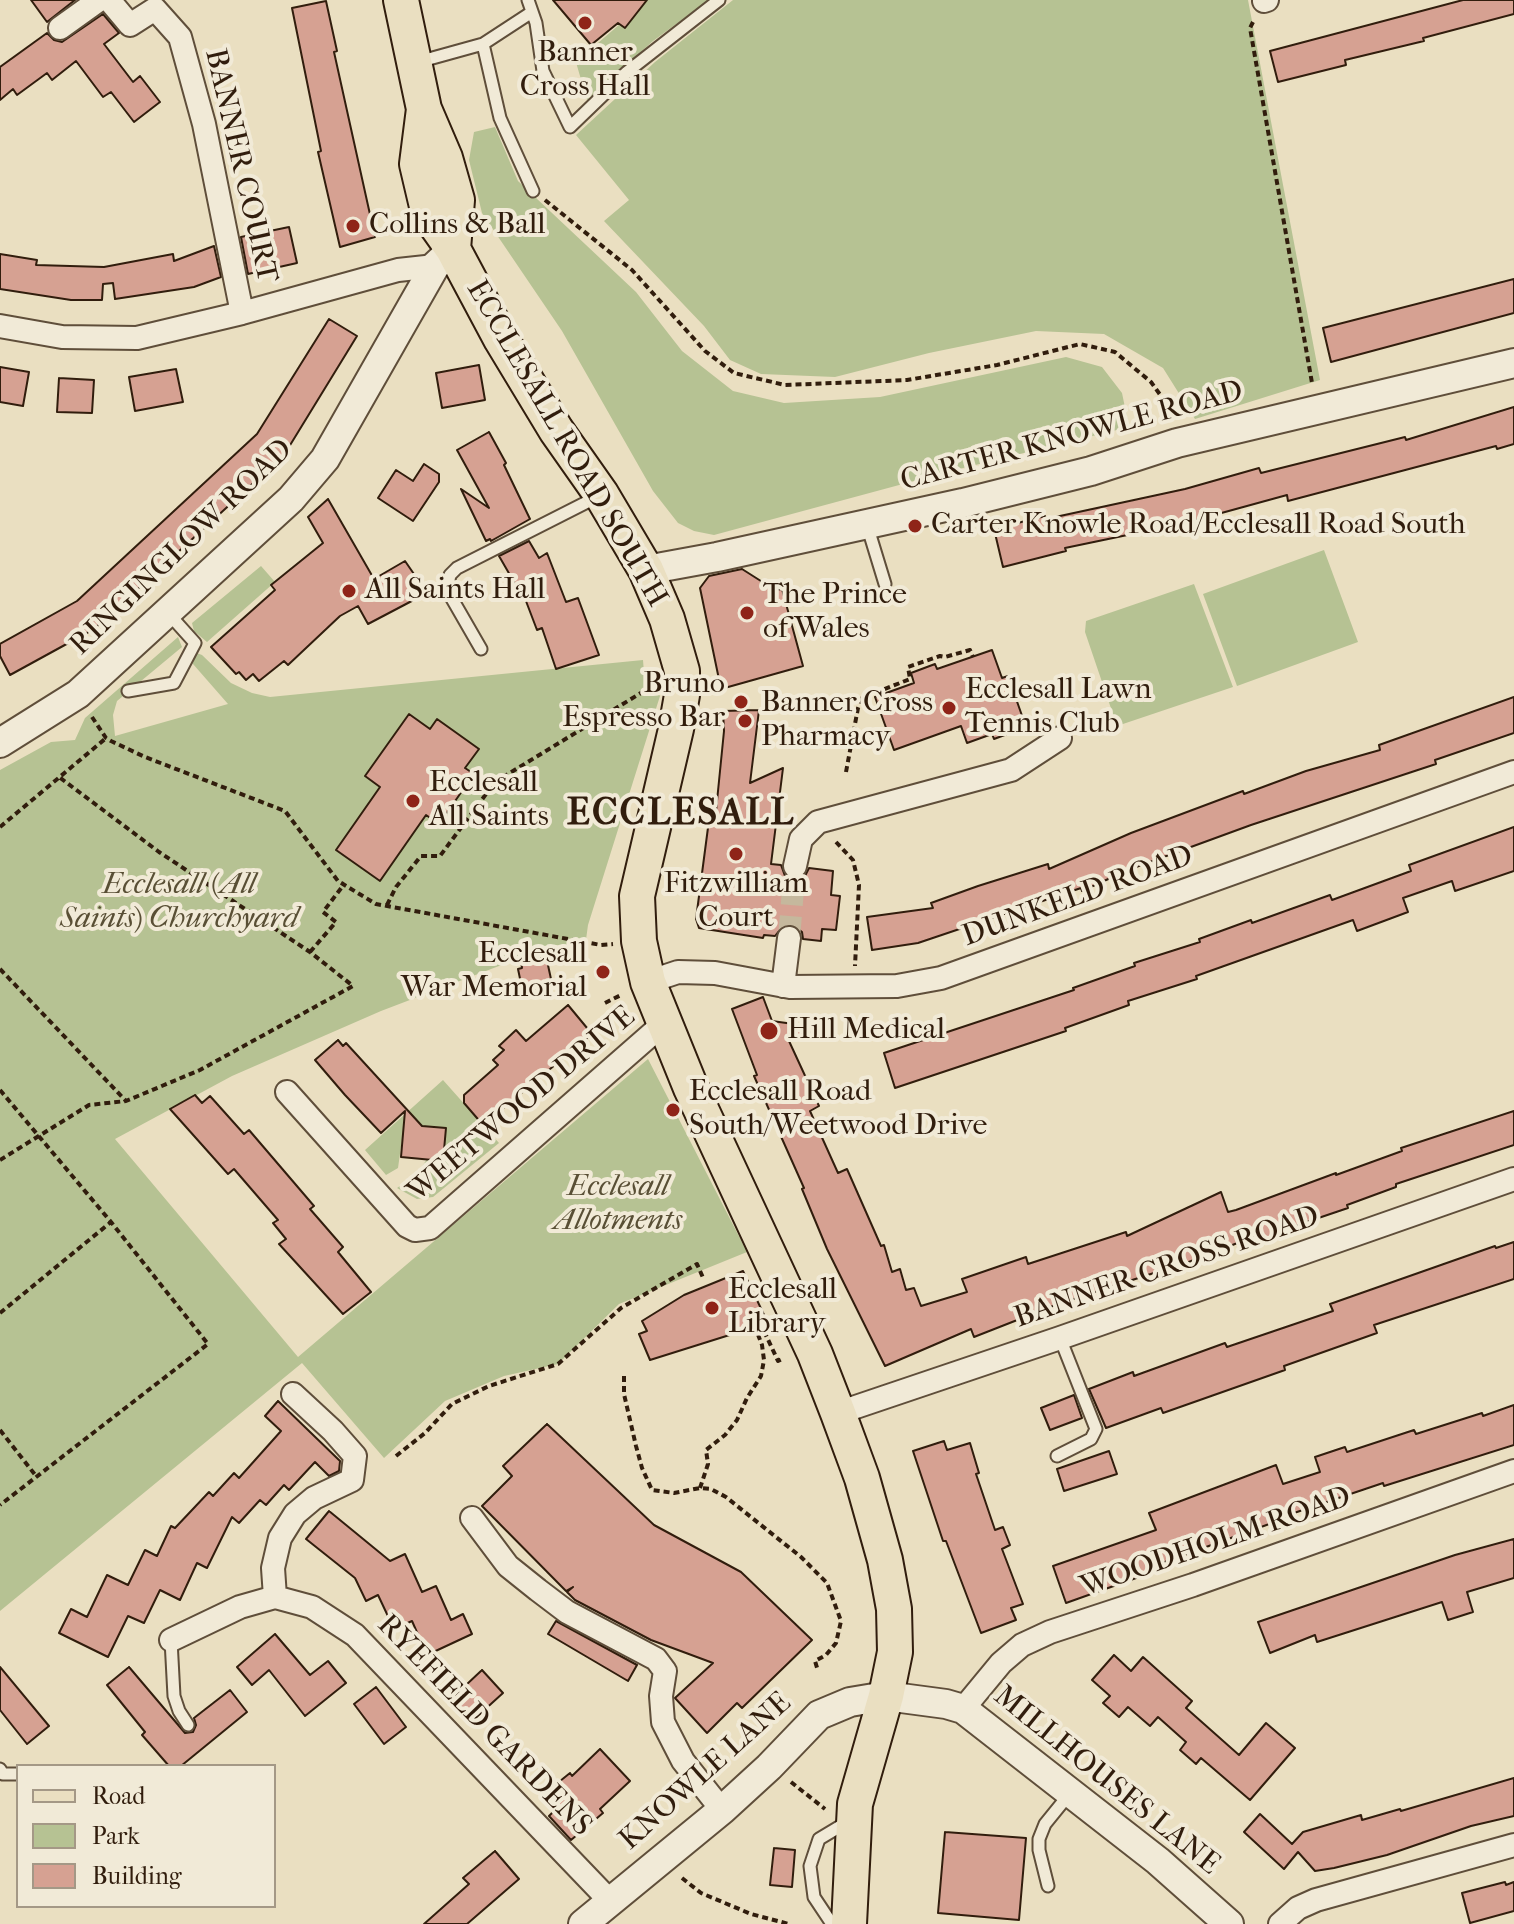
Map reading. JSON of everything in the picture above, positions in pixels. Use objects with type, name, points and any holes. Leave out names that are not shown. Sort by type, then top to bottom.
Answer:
[{"type":"main road","name":"ECCLESALL ROAD SOUTH","points":[[401,0],[424,109],[445,158],[457,200],[444,257],[601,494],[646,570],[667,619],[682,671],[682,695],[637,896],[639,941],[648,982],[663,1024],[815,1354],[862,1478],[885,1560],[894,1609],[895,1652],[886,1696],[848,1822],[849,1924]]},
{"type":"street","points":[[60,28],[99,0]]},
{"type":"street","name":"BANNER COURT","points":[[109,0],[130,25],[155,9],[180,37],[204,124],[242,313]]},
{"type":"street","points":[[0,326],[62,337],[137,338],[242,313],[444,257]]},
{"type":"street","name":"RINGINGLOW ROAD","points":[[0,743],[78,694],[291,499],[325,459],[444,257]]},
{"type":"street","name":"CARTER KNOWLE ROAD","points":[[646,570],[867,525],[1091,471],[1177,443],[1514,363]]},
{"type":"street","points":[[795,866],[801,839],[818,822],[1011,770],[1060,738]]},
{"type":"street","name":"DUNKELD ROAD","points":[[648,982],[678,972],[715,973],[783,986],[853,988],[897,986],[941,978],[1514,772]]},
{"type":"street","points":[[783,986],[789,938]]},
{"type":"street","name":"WEETWOOD DRIVE","points":[[287,1092],[407,1226],[415,1230],[430,1228],[663,1024]]},
{"type":"street","name":"BANNER CROSS ROAD","points":[[838,1413],[1514,1179]]},
{"type":"street","points":[[171,1640],[240,1607],[275,1597],[273,1568],[280,1538],[295,1514],[314,1498],[352,1480],[355,1456],[293,1394]]},
{"type":"street","name":"WOODHOLM ROAD","points":[[963,1709],[1001,1663],[1022,1645],[1050,1632],[1514,1471]]},
{"type":"street","points":[[472,1518],[508,1566],[538,1590],[567,1612],[656,1659],[665,1671],[661,1696],[663,1722],[683,1761],[722,1810]]},
{"type":"street","name":"RYEFIELD GARDENS","points":[[275,1597],[312,1607],[355,1635],[610,1901]]},
{"type":"street","name":"MILLHOUSES LANE","points":[[886,1696],[963,1709],[1158,1861],[1229,1924]]},
{"type":"street","name":"KNOWLE LANE","points":[[583,1924],[722,1810],[819,1715],[850,1702],[886,1696]]},
{"type":"street","points":[[1280,1924],[1298,1908],[1316,1900],[1514,1845]]},
{"type":"lane","points":[[415,63],[483,44],[530,6],[543,71],[570,127],[627,72],[719,0]]},
{"type":"lane","points":[[483,44],[500,118],[533,191]]},
{"type":"lane","points":[[481,649],[447,590],[450,575],[457,568],[601,494]]},
{"type":"lane","points":[[867,525],[885,584]]},
{"type":"lane","points":[[128,691],[174,683],[195,643],[168,612]]},
{"type":"lane","points":[[1057,1456],[1091,1439],[1096,1429],[1060,1338]]},
{"type":"lane","points":[[171,1640],[174,1696],[188,1725]]},
{"type":"lane","points":[[1048,1886],[1039,1839],[1045,1824],[1072,1792]]},
{"type":"lane","points":[[832,1924],[814,1897],[810,1866],[819,1839],[848,1822]]},
{"type":"path","points":[[1265,0],[1250,28],[1312,385]]},
{"type":"path","points":[[533,191],[632,270],[705,351],[734,373],[785,385],[907,380],[997,365],[1080,344],[1115,352],[1151,382],[1166,403],[1177,443]]},
{"type":"path","points":[[846,772],[862,698],[910,679],[908,667],[970,650],[973,657]]},
{"type":"path","points":[[387,905],[396,887],[421,856],[440,856],[495,782],[663,680]]},
{"type":"path","points":[[78,694],[106,738],[145,757],[285,811],[338,881],[376,904],[601,945],[639,941]]},
{"type":"path","points":[[0,827],[106,738]]},
{"type":"path","points":[[0,1160],[89,1105],[126,1101],[200,1070],[353,986],[310,952],[159,852],[59,777]]},
{"type":"path","points":[[818,822],[853,860],[859,885],[853,988]]},
{"type":"path","points":[[310,952],[336,922],[323,912],[345,883]]},
{"type":"path","points":[[1,974],[126,1101]]},
{"type":"path","points":[[0,1090],[208,1344],[0,1505]]},
{"type":"path","points":[[0,1313],[111,1222]]},
{"type":"path","points":[[396,1456],[425,1433],[452,1404],[489,1386],[558,1364],[621,1308],[697,1264],[704,1280]]},
{"type":"path","points":[[700,1488],[708,1464],[706,1450],[725,1435],[737,1420],[761,1376],[764,1360],[755,1327]]},
{"type":"path","points":[[624,1376],[624,1394],[636,1446],[652,1490],[674,1493],[711,1489],[726,1497],[801,1557],[827,1583],[841,1621],[836,1643],[826,1655],[815,1661],[818,1671]]},
{"type":"path","points":[[0,1430],[36,1476]]},
{"type":"path","points":[[769,1767],[848,1822]]},
{"type":"path","points":[[660,1860],[701,1893],[751,1914],[789,1924]]},
{"type":"green space","points":[[647,0],[709,0],[653,41],[587,100],[573,52],[591,49],[620,24],[625,28]]},
{"type":"green space","points":[[733,0],[1248,0],[1320,380],[1195,419],[1163,368],[1104,334],[1036,331],[929,353],[835,377],[761,374],[730,360],[704,326],[604,221],[629,200],[576,135],[655,62]]},
{"type":"green space","points":[[495,127],[518,181],[636,292],[682,351],[733,391],[784,403],[880,397],[1066,357],[1102,367],[1122,393],[1129,427],[714,535],[694,531],[678,523],[653,491],[562,331],[482,213],[469,160],[474,132]]},
{"type":"green space","points":[[1324,550],[1358,642],[1237,686],[1203,594]]},
{"type":"green space","points":[[261,566],[275,582],[207,642],[194,631],[192,623]]},
{"type":"green space","points":[[1194,584],[1233,687],[1117,726],[1085,632],[1086,621]]},
{"type":"green space","name":"Ecclesall (All Saints) Churchyard","points":[[178,637],[182,647],[117,701],[113,715],[115,736],[228,704],[193,664],[190,657],[194,652],[202,655],[231,683],[270,697],[643,660],[644,673],[660,696],[588,925],[585,947],[554,945],[381,1011],[232,1076],[115,1139],[298,1357],[648,1059],[747,1252],[619,1304],[558,1364],[504,1376],[445,1401],[384,1458],[302,1363],[0,1611],[0,770],[51,742],[75,740],[85,718]]},
{"type":"green space","points":[[443,1080],[499,1143],[433,1197],[417,1199],[397,1188],[417,1174],[427,1159],[443,1160],[446,1128],[404,1125],[398,1168],[386,1175],[365,1150]]},
{"type":"building","points":[[31,0],[75,0],[47,22]]},
{"type":"building","name":"Banner Cross Hall","points":[[553,0],[647,0],[625,28],[618,23],[591,45]]},
{"type":"building","points":[[1463,0],[1514,0],[1514,14],[1423,38],[1424,41],[1345,60],[1346,65],[1278,82],[1270,51]]},
{"type":"building","points":[[326,1],[337,51],[334,52],[375,237],[340,247],[318,152],[321,151],[292,8]]},
{"type":"building","points":[[103,14],[119,33],[104,44],[133,82],[140,76],[160,102],[134,122],[111,92],[103,97],[76,61],[52,80],[47,73],[17,95],[13,89],[0,100],[0,67],[47,33],[54,40],[62,42]]},
{"type":"building","points":[[289,227],[297,263],[248,274],[241,237]]},
{"type":"building","points":[[214,246],[221,277],[194,287],[115,299],[113,283],[103,284],[102,300],[71,300],[0,289],[0,254],[37,260],[36,265],[104,267],[173,254],[174,261]]},
{"type":"building","points":[[1514,279],[1514,313],[1331,362],[1323,328]]},
{"type":"building","points":[[329,319],[357,336],[284,455],[94,629],[10,675],[0,656],[0,644],[77,601],[257,434]]},
{"type":"building","points":[[479,365],[485,400],[442,408],[436,373]]},
{"type":"building","points":[[0,367],[29,372],[23,406],[0,402]]},
{"type":"building","points":[[176,369],[183,402],[135,411],[129,377]]},
{"type":"building","points":[[59,378],[94,380],[92,413],[57,412]]},
{"type":"building","points":[[1514,407],[1514,444],[1497,449],[1496,446],[1288,501],[1287,495],[1185,523],[1065,548],[1066,551],[1003,567],[994,529],[1185,489],[1259,468],[1261,473],[1405,437],[1406,440]]},
{"type":"building","points":[[489,432],[530,519],[486,541],[461,489],[489,508],[457,450]]},
{"type":"building","points":[[424,464],[439,474],[439,482],[413,521],[378,498],[396,470],[413,481]]},
{"type":"building","name":"All Saints Hall","points":[[328,499],[374,579],[405,561],[427,593],[368,624],[358,606],[340,616],[288,665],[284,661],[259,681],[253,674],[246,680],[239,672],[236,674],[211,647],[275,590],[271,585],[323,543],[308,517]]},
{"type":"building","points":[[529,541],[539,558],[547,553],[566,602],[578,598],[599,655],[556,669],[542,628],[537,630],[521,588],[518,589],[499,556]]},
{"type":"building","name":"The Prince of Wales","points":[[742,569],[775,590],[782,589],[803,666],[721,689],[700,588],[709,576]]},
{"type":"building","name":"Ecclesall Lawn Tennis Club","points":[[992,650],[1002,678],[1008,676],[1026,727],[994,739],[992,734],[967,743],[961,726],[894,750],[875,697],[914,683],[911,673],[935,664],[937,669]]},
{"type":"building","points":[[1514,697],[1514,733],[1435,760],[1436,764],[1251,825],[1128,870],[1082,891],[1081,888],[918,943],[872,950],[867,917],[933,908],[931,903],[978,886],[1048,864],[1049,869],[1131,833],[1243,791],[1244,794],[1306,771],[1380,750],[1379,745]]},
{"type":"building","name":"Fitzwilliam Court","points":[[759,710],[750,783],[783,768],[771,864],[781,865],[785,876],[793,880],[805,876],[809,868],[833,871],[831,895],[840,896],[836,930],[822,929],[821,941],[803,939],[802,932],[792,924],[783,926],[775,936],[764,935],[763,938],[699,928],[696,919],[709,820],[715,821],[724,731],[723,711]]},
{"type":"building","name":"Ecclesall All Saints","points":[[409,714],[430,729],[437,719],[479,749],[465,768],[474,774],[439,824],[426,815],[380,881],[336,850],[380,787],[365,776]]},
{"type":"building","points":[[1514,827],[1514,871],[1455,891],[1452,881],[1403,898],[1408,912],[1357,931],[1353,920],[1196,976],[1197,979],[1128,1001],[1129,1005],[1065,1028],[1066,1031],[895,1088],[884,1053],[1074,990],[1135,966],[1134,963],[1200,942],[1199,939],[1251,920],[1252,923],[1330,895],[1332,900],[1411,871],[1409,865]]},
{"type":"building","points":[[546,956],[551,979],[547,980],[552,987],[523,993],[518,969],[522,968],[521,961]]},
{"type":"building","points":[[763,997],[772,1021],[822,1028],[789,1041],[819,1106],[810,1111],[838,1173],[847,1169],[881,1246],[884,1245],[892,1272],[900,1269],[906,1290],[914,1288],[921,1306],[967,1292],[962,1279],[1026,1257],[1028,1264],[1126,1232],[1127,1236],[1221,1192],[1228,1212],[1236,1210],[1402,1151],[1401,1148],[1514,1111],[1514,1145],[1396,1184],[1396,1187],[1347,1205],[1348,1208],[1283,1230],[1283,1233],[1260,1241],[1258,1235],[1158,1274],[1058,1304],[974,1337],[971,1329],[885,1366],[827,1249],[804,1188],[754,1076],[757,1075],[732,1009]]},
{"type":"building","points":[[568,1005],[592,1034],[483,1125],[464,1103],[464,1095],[498,1065],[493,1060],[504,1050],[499,1046],[516,1030],[526,1041]]},
{"type":"building","points":[[338,1040],[343,1046],[346,1043],[422,1126],[446,1128],[443,1161],[401,1157],[405,1111],[381,1133],[345,1095],[315,1060]]},
{"type":"building","points":[[195,1095],[202,1103],[210,1096],[244,1134],[249,1130],[314,1206],[310,1209],[343,1247],[338,1252],[371,1292],[343,1314],[279,1244],[286,1239],[273,1223],[278,1220],[234,1169],[228,1174],[170,1109]]},
{"type":"building","points":[[1514,1242],[1514,1279],[1374,1325],[1377,1333],[1284,1366],[1285,1370],[1163,1413],[1161,1408],[1106,1428],[1089,1389],[1133,1372],[1134,1376],[1225,1343],[1227,1347],[1333,1311],[1330,1304]]},
{"type":"building","name":"Ecclesall Library","points":[[743,1271],[767,1321],[650,1360],[639,1334],[647,1331],[642,1321],[684,1295]]},
{"type":"building","points":[[1074,1395],[1082,1418],[1050,1430],[1041,1408]]},
{"type":"building","points":[[278,1401],[340,1461],[339,1471],[329,1476],[315,1462],[289,1490],[284,1485],[266,1505],[260,1500],[239,1523],[232,1517],[207,1568],[197,1563],[180,1600],[160,1590],[144,1623],[128,1616],[108,1657],[59,1633],[71,1609],[87,1617],[107,1575],[128,1585],[145,1550],[157,1556],[171,1526],[175,1528],[209,1492],[213,1496],[234,1473],[239,1478],[281,1431],[265,1416]]},
{"type":"building","points":[[1514,1405],[1514,1445],[1294,1513],[1151,1567],[1153,1572],[1066,1603],[1053,1566],[1156,1530],[1149,1513],[1276,1465],[1283,1484],[1320,1472],[1315,1457],[1345,1447],[1347,1452],[1414,1430],[1416,1434]]},
{"type":"building","points":[[547,1424],[654,1525],[741,1572],[812,1640],[742,1708],[737,1703],[707,1733],[675,1698],[713,1663],[651,1640],[575,1600],[567,1592],[573,1587],[566,1591],[482,1506],[512,1476],[503,1466]]},
{"type":"building","points":[[944,1441],[947,1450],[970,1443],[979,1473],[976,1474],[995,1530],[1003,1527],[1010,1545],[1002,1549],[1023,1604],[1011,1608],[1016,1620],[981,1633],[946,1541],[943,1541],[913,1451]]},
{"type":"building","points":[[1109,1451],[1117,1474],[1064,1491],[1057,1469]]},
{"type":"building","points":[[329,1511],[390,1561],[405,1554],[422,1592],[436,1586],[451,1620],[463,1614],[472,1634],[427,1655],[412,1621],[394,1629],[378,1595],[366,1601],[355,1578],[306,1539]]},
{"type":"building","points":[[1514,1539],[1514,1578],[1467,1592],[1473,1612],[1448,1620],[1442,1602],[1317,1642],[1315,1635],[1270,1653],[1258,1622],[1455,1555]]},
{"type":"building","points":[[556,1621],[637,1665],[628,1681],[548,1634]]},
{"type":"building","points":[[275,1634],[310,1675],[328,1661],[346,1683],[305,1716],[269,1670],[252,1685],[237,1667]]},
{"type":"building","points":[[1114,1655],[1131,1671],[1143,1657],[1192,1701],[1186,1708],[1239,1755],[1266,1723],[1295,1748],[1250,1800],[1201,1758],[1196,1764],[1180,1750],[1186,1742],[1158,1717],[1150,1726],[1128,1707],[1119,1717],[1103,1703],[1110,1696],[1092,1680]]},
{"type":"building","points":[[0,1667],[49,1726],[27,1744],[0,1710]]},
{"type":"building","points":[[129,1667],[185,1733],[193,1732],[196,1725],[194,1718],[230,1690],[247,1712],[183,1764],[167,1764],[142,1735],[145,1732],[107,1685]]},
{"type":"building","points":[[482,1670],[503,1693],[470,1723],[449,1701]]},
{"type":"building","points":[[376,1687],[406,1727],[384,1744],[354,1704]]},
{"type":"building","points":[[600,1749],[630,1781],[600,1809],[603,1813],[571,1840],[549,1816],[556,1809],[544,1794],[570,1773],[572,1776]]},
{"type":"building","points":[[1514,1778],[1514,1816],[1334,1868],[1315,1871],[1298,1852],[1284,1869],[1244,1832],[1260,1814],[1292,1844],[1303,1832],[1361,1815],[1362,1820],[1401,1811]]},
{"type":"building","points":[[945,1832],[1026,1838],[1019,1920],[938,1913]]},
{"type":"building","points":[[774,1848],[795,1850],[792,1887],[770,1885]]},
{"type":"building","points":[[495,1851],[519,1879],[467,1924],[424,1924],[469,1884],[463,1878]]},
{"type":"building","points":[[1505,1882],[1506,1885],[1514,1882],[1514,1911],[1470,1923],[1462,1893]]},
{"type":"tunnel","points":[[789,938],[795,866]]},
{"type":"place","name":"Banner Cross Hall","points":[[585,23]]},
{"type":"place","name":"Collins & Ball","points":[[353,226]]},
{"type":"place","name":"Carter Knowle Road/Ecclesall Road South","points":[[915,526]]},
{"type":"place","name":"All Saints Hall","points":[[349,591]]},
{"type":"place","name":"The Prince of Wales","points":[[747,613]]},
{"type":"place","name":"Bruno Espresso Bar","points":[[741,702]]},
{"type":"place","name":"Ecclesall Lawn Tennis Club","points":[[949,708]]},
{"type":"place","name":"Banner Cross Pharmacy","points":[[745,721]]},
{"type":"place","name":"Ecclesall All Saints","points":[[413,801]]},
{"type":"place","name":"Fitzwilliam Court","points":[[736,854]]},
{"type":"place","name":"Ecclesall War Memorial","points":[[603,972]]},
{"type":"place","name":"Hill Medical","points":[[769,1031]]},
{"type":"place","name":"Ecclesall Road South/Weetwood Drive","points":[[673,1110]]},
{"type":"place","name":"Ecclesall Library","points":[[712,1308]]},
{"type":"district","name":"ECCLESALL","points":[[681,815]]},
{"type":"park label","name":"Ecclesall Allotments","points":[[618,1205]]}]
